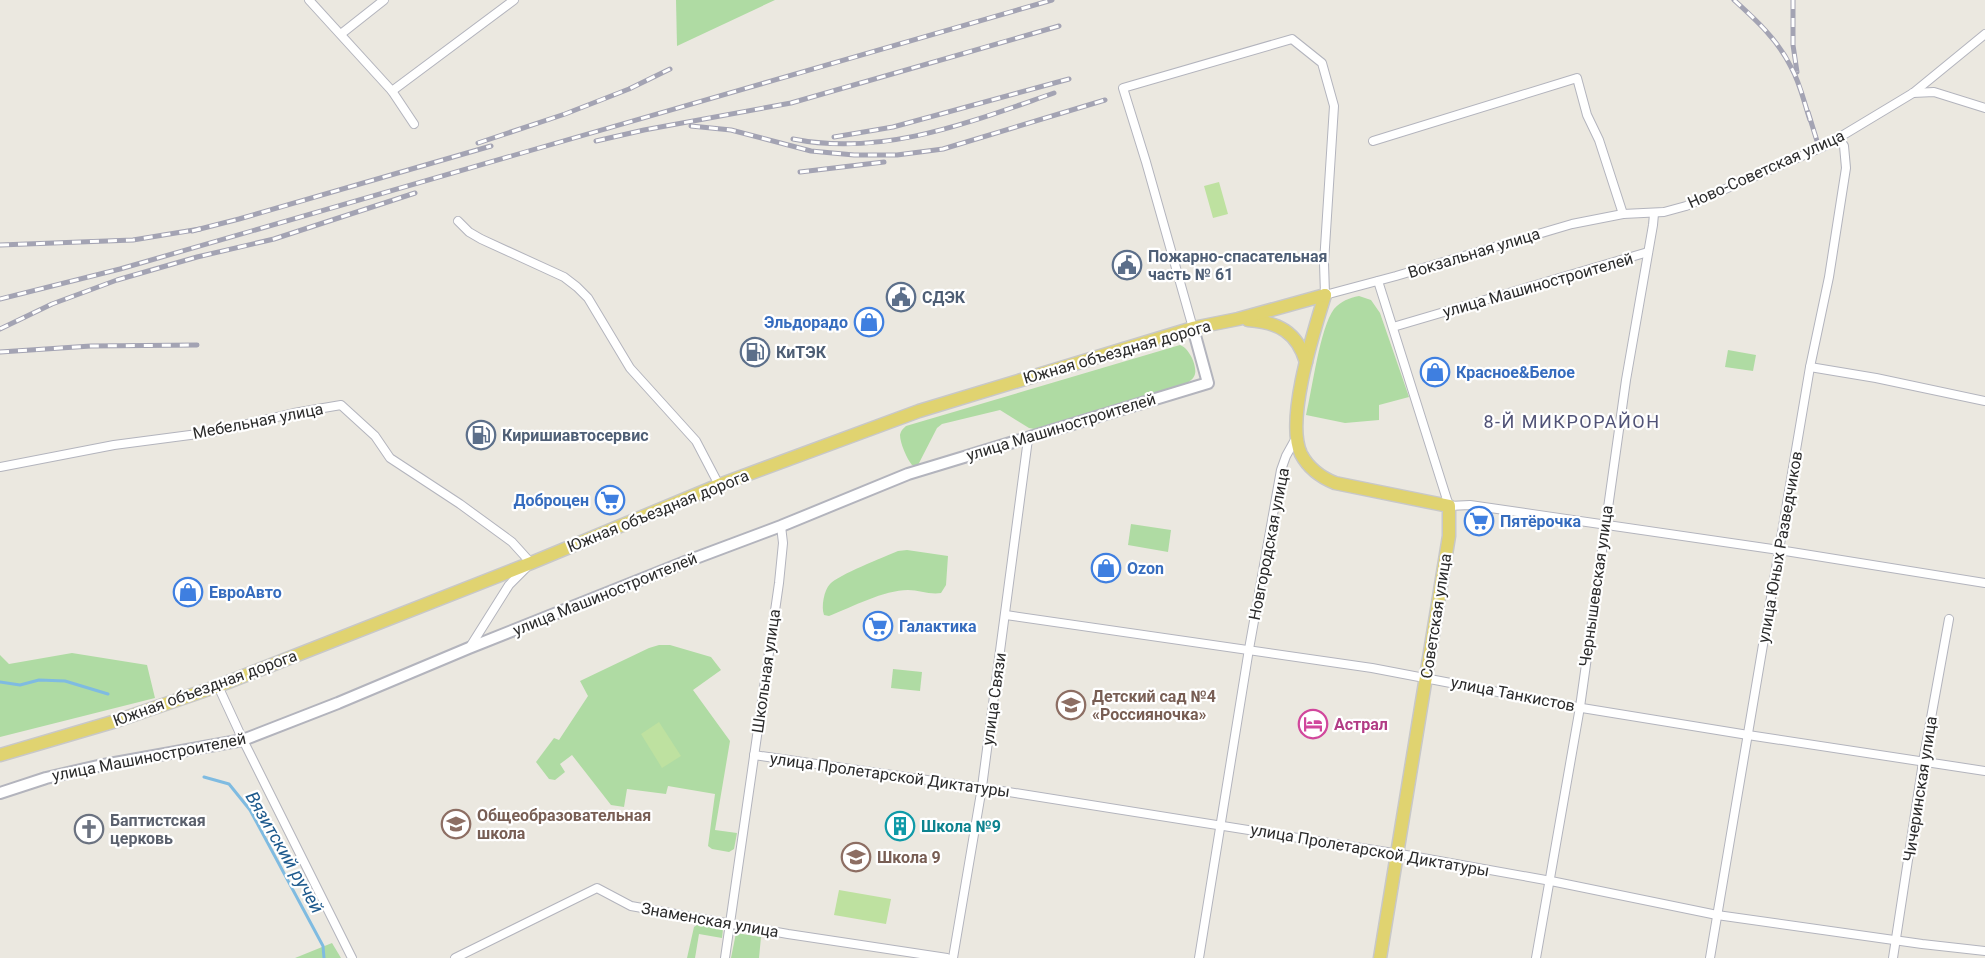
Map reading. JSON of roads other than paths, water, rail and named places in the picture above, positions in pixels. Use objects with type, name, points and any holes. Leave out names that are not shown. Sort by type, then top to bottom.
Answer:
[{"type":"main road","name":"Южная объездная дорога","points":[[0,755],[116,721],[218,686],[531,563],[719,485],[919,411],[1193,328],[1238,319],[1325,295]]},
{"type":"main road","name":"Новгородская улица","points":[[1296,438],[1299,397],[1325,295]]},
{"type":"main road","points":[[1238,319],[1265,321],[1286,331],[1300,345],[1306,364]]},
{"type":"main road","points":[[1296,438],[1307,464],[1322,477],[1335,483],[1449,506]]},
{"type":"main road","name":"Советская улица","points":[[1380,958],[1449,536],[1449,506]]},
{"type":"street","points":[[309,0],[392,91],[414,124]]},
{"type":"street","points":[[341,34],[384,0]]},
{"type":"street","points":[[392,91],[514,0]]},
{"type":"street","name":"Ново-Советская улица","points":[[1623,214],[1654,214],[1686,206],[1825,146],[1913,93],[1985,34]]},
{"type":"street","name":"Новгородская улица","points":[[1193,328],[1123,88],[1292,39],[1322,63],[1334,106],[1324,263],[1325,295]]},
{"type":"street","points":[[1373,141],[1577,78],[1587,116],[1599,140],[1623,214]]},
{"type":"street","points":[[1913,93],[1934,92],[1985,108]]},
{"type":"street","name":"улица Юных Разведчиков","points":[[1710,958],[1810,367],[1829,277],[1846,168],[1846,157],[1839,138]]},
{"type":"street","name":"Вокзальная улица","points":[[1325,295],[1572,224],[1623,214]]},
{"type":"street","name":"Чернышевская улица","points":[[1536,958],[1580,707],[1626,380],[1654,214]]},
{"type":"street","points":[[459,221],[469,232],[481,239],[564,277],[588,298],[630,368],[696,441],[719,485]]},
{"type":"street","name":"улица Машиностроителей","points":[[1393,327],[1648,252]]},
{"type":"street","name":"Советская улица","points":[[1378,281],[1449,506]]},
{"type":"street","name":"улица Машиностроителей","points":[[0,793],[46,778],[98,766],[243,740],[338,704],[469,648],[685,561],[781,526],[908,474],[1208,383],[1193,328]]},
{"type":"street","points":[[1810,367],[1985,401]]},
{"type":"street","name":"Мебельная улица","points":[[0,467],[114,445],[213,432],[294,413],[341,405],[375,436],[390,458],[460,504],[512,542],[531,563]]},
{"type":"street","name":"Новгородская улица","points":[[1199,958],[1281,470],[1296,438]]},
{"type":"street","name":"улица Связи","points":[[954,958],[982,787],[1028,439]]},
{"type":"street","points":[[1449,506],[1470,505],[1605,524],[1985,583]]},
{"type":"street","name":"Школьная улица","points":[[725,958],[779,583],[783,543],[781,526]]},
{"type":"street","points":[[469,648],[509,585],[531,563]]},
{"type":"street","name":"улица Танкистов","points":[[1006,615],[1426,678],[1748,735],[1985,771]]},
{"type":"street","name":"Чичеринская улица","points":[[1893,958],[1923,762],[1949,619]]},
{"type":"street","points":[[218,686],[352,958]]},
{"type":"street","name":"улица Пролетарской Диктатуры","points":[[754,755],[982,787],[1397,854],[1551,881],[1717,915],[1985,951]]},
{"type":"street","name":"Знаменская улица","points":[[456,958],[597,888],[631,906],[788,934],[947,958]]},
{"type":"waterway","name":"Вязитский ручей","points":[[0,682],[20,685],[39,680],[65,681],[108,694]]},
{"type":"waterway","name":"Вязитский ручей","points":[[204,777],[229,784],[250,810],[323,946],[324,958]]},
{"type":"railway","points":[[0,299],[120,269],[1052,0]]},
{"type":"railway","points":[[1734,0],[1766,31],[1786,57],[1797,80],[1810,120]]},
{"type":"railway","points":[[1793,0],[1793,45],[1797,72]]},
{"type":"railway","points":[[596,141],[791,103],[1059,26]]},
{"type":"railway","points":[[478,143],[565,114],[629,89],[670,69]]},
{"type":"railway","points":[[834,137],[893,127],[1069,79]]},
{"type":"railway","points":[[793,139],[827,143],[893,140],[958,125],[1054,93]]},
{"type":"railway","points":[[691,126],[731,130],[811,151],[854,155],[897,155],[943,149],[1105,100]]},
{"type":"railway","points":[[1808,112],[1817,141]]},
{"type":"railway","points":[[192,231],[491,146]]},
{"type":"railway","points":[[800,172],[884,162]]},
{"type":"railway","points":[[0,329],[52,304],[117,280],[197,257],[274,239],[415,193]]},
{"type":"railway","points":[[0,245],[133,240],[200,229]]},
{"type":"railway","points":[[0,352],[91,346],[197,345]]},
{"type":"place","name":"Пожарно-спасательная часть № 61","points":[[1127,265]]},
{"type":"place","name":"СДЭК","points":[[901,297]]},
{"type":"place","name":"Эльдорадо","points":[[869,322]]},
{"type":"place","name":"КиТЭК","points":[[755,352]]},
{"type":"place","name":"Красное&Белое","points":[[1435,372]]},
{"type":"place","name":"Киришиавтосервис","points":[[481,435]]},
{"type":"place","name":"Доброцен","points":[[610,500]]},
{"type":"place","name":"Пятёрочка","points":[[1479,521]]},
{"type":"place","name":"Ozon","points":[[1106,568]]},
{"type":"place","name":"ЕвроАвто","points":[[188,592]]},
{"type":"place","name":"Галактика","points":[[878,626]]},
{"type":"place","name":"Детский сад №4 «Россияночка»","points":[[1071,705]]},
{"type":"place","name":"Астрал","points":[[1313,724]]},
{"type":"place","name":"Общеобразовательная школа","points":[[456,824]]},
{"type":"place","name":"Школа №9","points":[[900,826]]},
{"type":"place","name":"Баптистская церковь","points":[[89,829]]},
{"type":"place","name":"Школа 9","points":[[856,857]]},
{"type":"district","name":"8-Й МИКРОРАЙОН","points":[[1572,421]]}]
